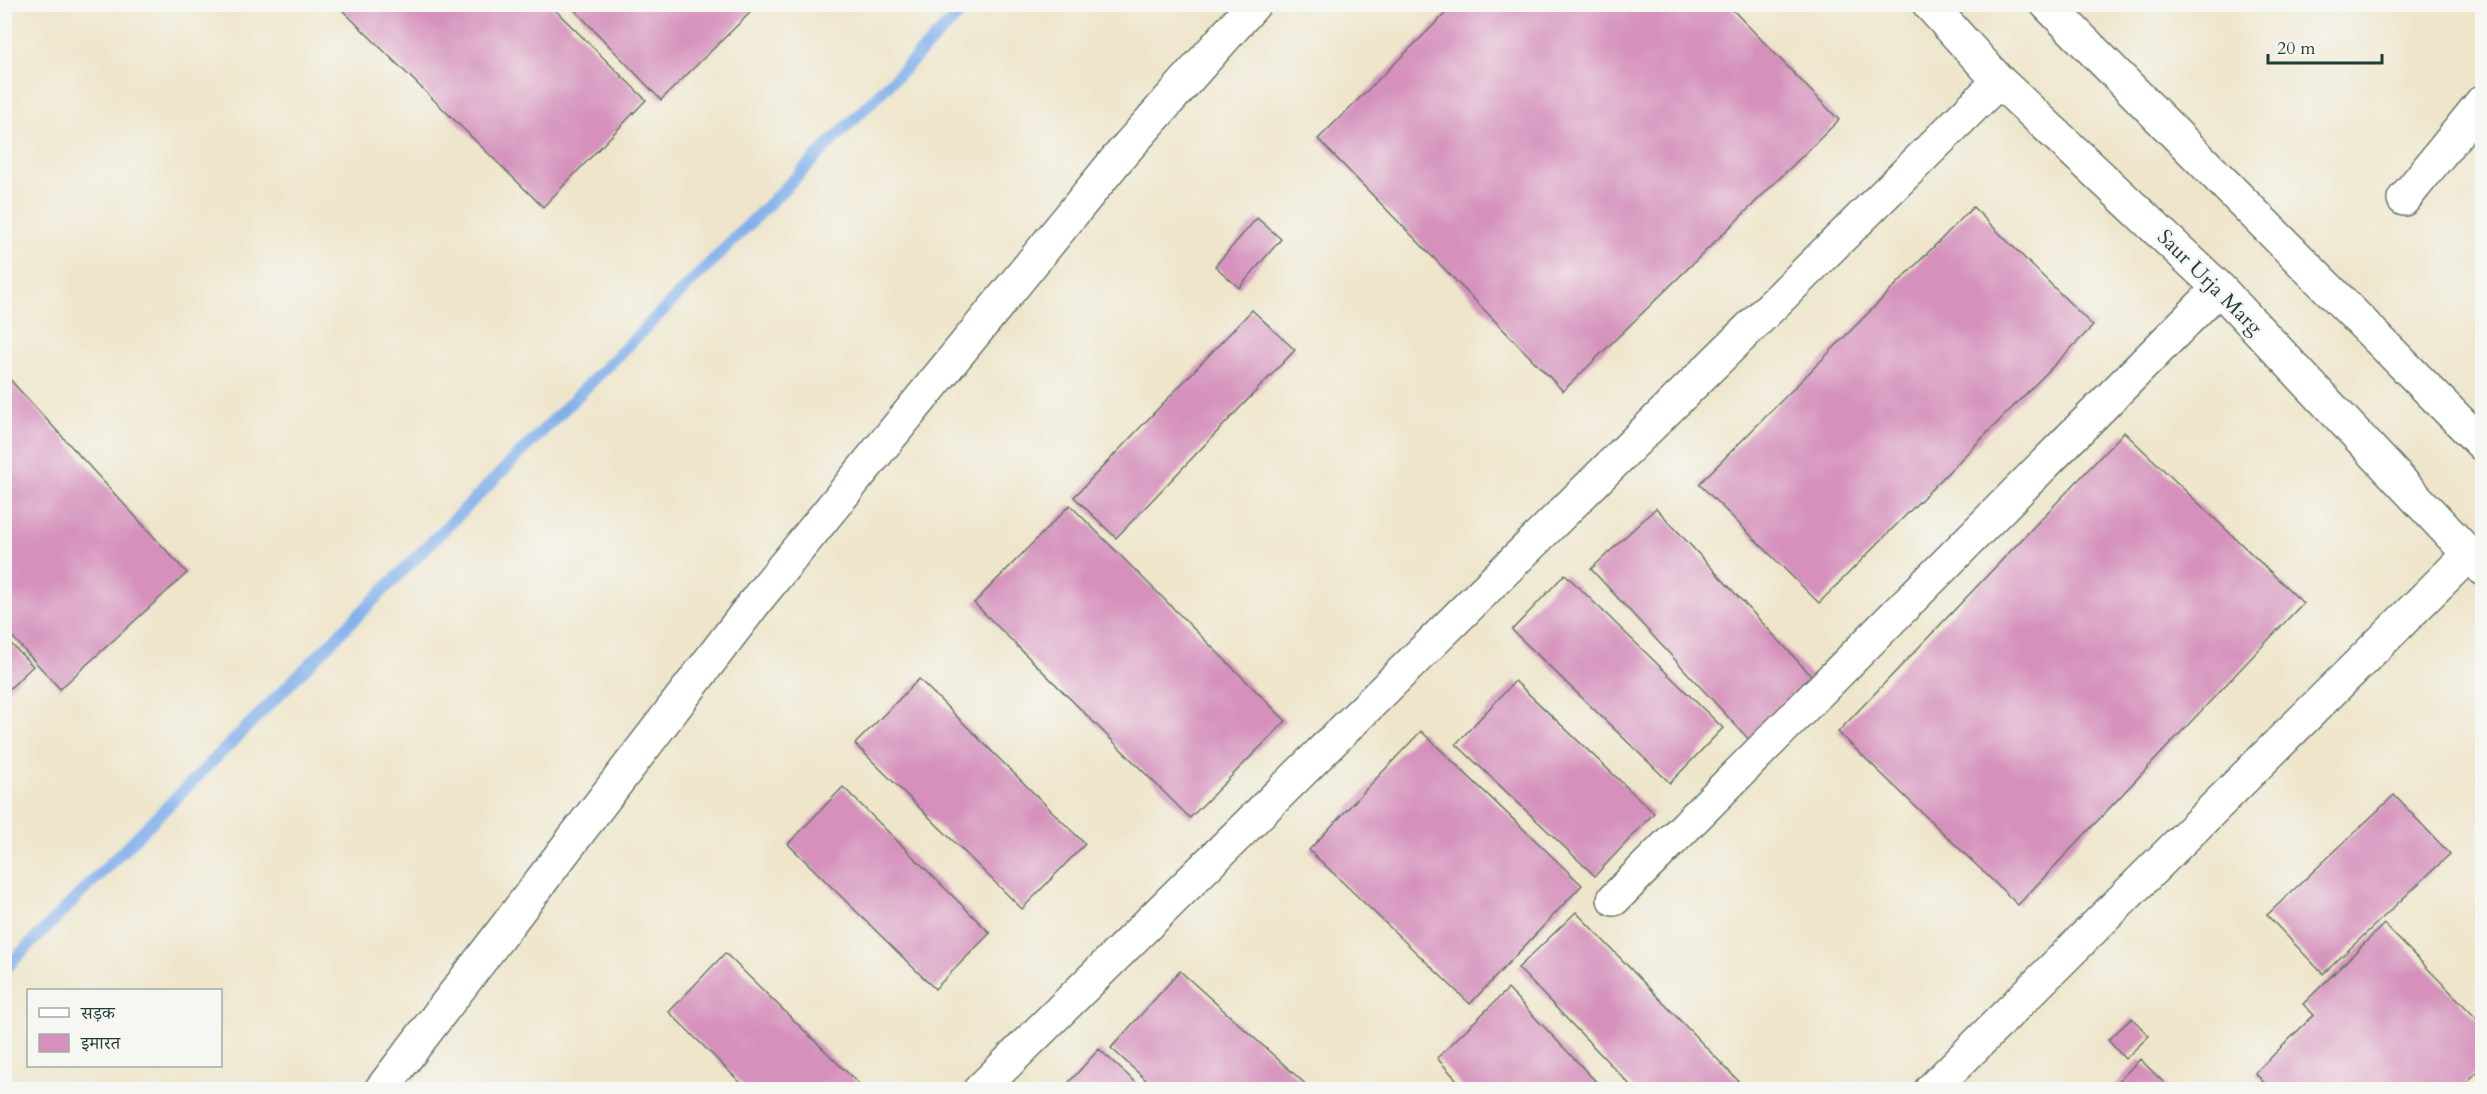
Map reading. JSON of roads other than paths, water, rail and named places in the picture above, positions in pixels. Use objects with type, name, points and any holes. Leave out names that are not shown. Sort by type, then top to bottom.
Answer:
[{"type":"street","points":[[381,1089],[758,598],[1117,159],[1254,4]]},
{"type":"street","name":"Saur Urja Marg","points":[[1929,4],[2000,81],[2219,288],[2476,561]]},
{"type":"street","points":[[2048,4],[2482,444]]},
{"type":"street","points":[[980,1089],[2000,81]]},
{"type":"street","points":[[2404,199],[2482,102]]},
{"type":"street","points":[[1614,900],[2219,288]]},
{"type":"street","points":[[1931,1089],[2476,561]]},
{"type":"waterway","points":[[4,970],[969,4]]}]
